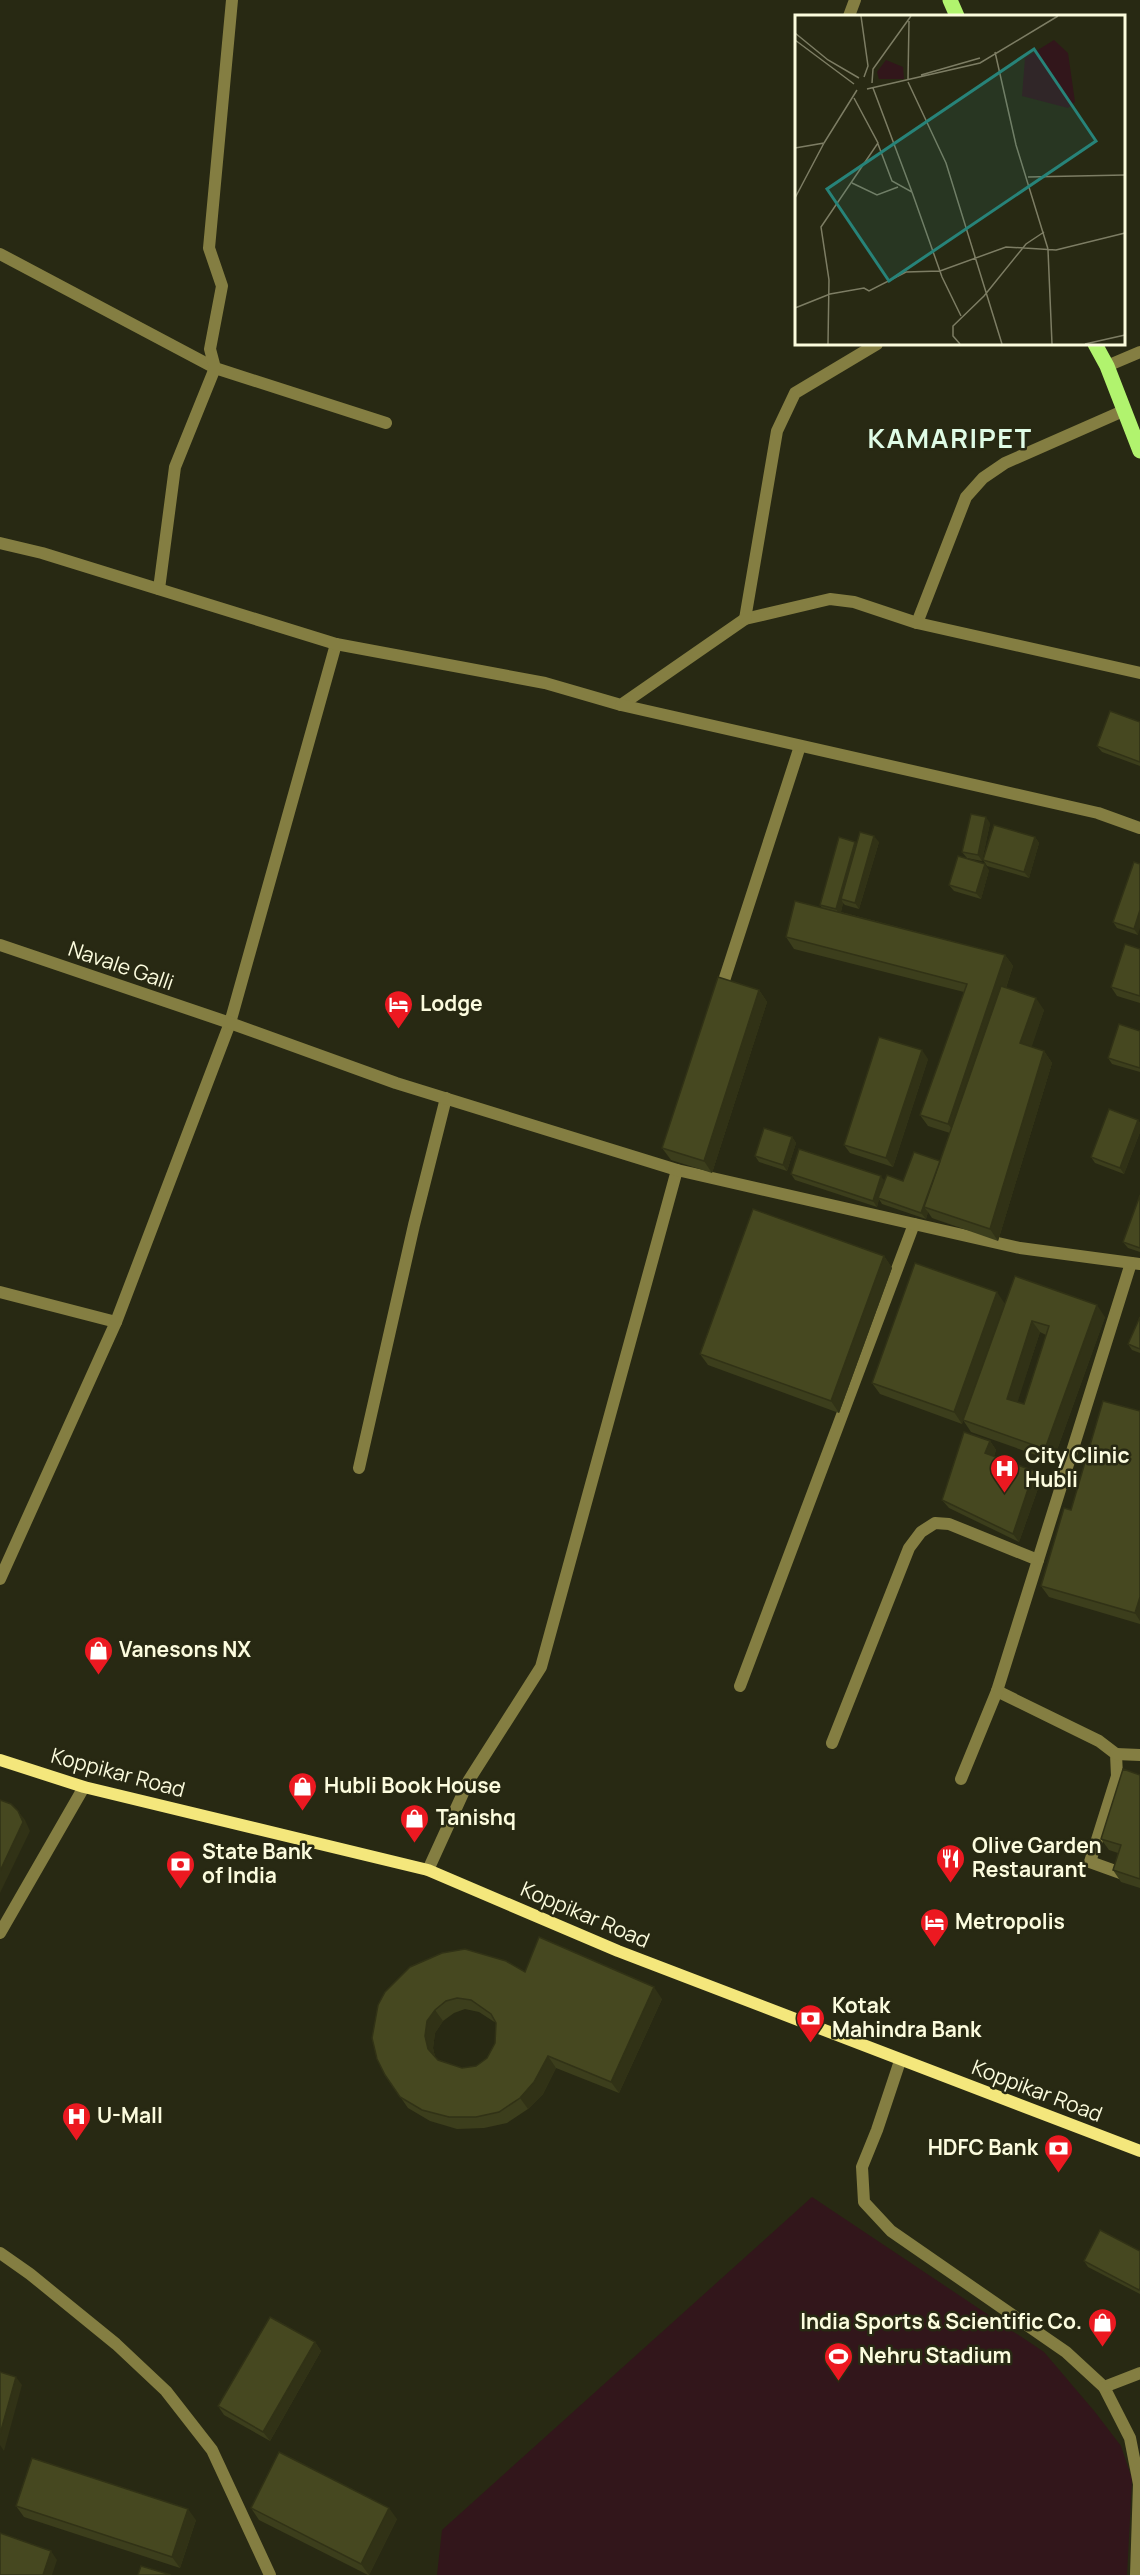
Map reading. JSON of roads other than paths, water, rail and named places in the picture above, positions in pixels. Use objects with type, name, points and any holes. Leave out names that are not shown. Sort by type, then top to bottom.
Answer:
[{"type":"main road","points":[[950,0],[957,15]]},
{"type":"main road","points":[[1096,345],[1107,366],[1140,451]]},
{"type":"main road","name":"Koppikar Road","points":[[0,1760],[84,1787],[428,1870],[618,1951],[900,2061],[1140,2151]]},
{"type":"street","points":[[159,589],[175,467],[215,368],[210,349],[222,286],[209,248],[232,0]]},
{"type":"street","points":[[849,15],[855,0]]},
{"type":"street","points":[[0,254],[215,368],[386,423]]},
{"type":"street","points":[[745,619],[777,431],[795,393],[876,345]]},
{"type":"street","points":[[1107,366],[1140,352]]},
{"type":"street","points":[[917,623],[966,497],[983,478],[1005,463],[1123,411]]},
{"type":"street","points":[[0,543],[42,553],[336,644],[544,683],[621,705],[1098,813],[1140,828]]},
{"type":"street","points":[[621,705],[745,619],[830,599],[854,602],[917,623],[1140,673]]},
{"type":"street","points":[[0,1579],[116,1322],[230,1023],[336,644]]},
{"type":"street","points":[[715,1007],[800,746]]},
{"type":"street","name":"Navale Galli","points":[[0,945],[230,1023],[396,1083],[665,1160],[677,1170],[1020,1248],[1135,1264]]},
{"type":"street","points":[[359,1468],[414,1225],[446,1098]]},
{"type":"street","points":[[428,1870],[469,1780],[541,1667],[677,1170]]},
{"type":"street","points":[[740,1686],[914,1224]]},
{"type":"street","points":[[962,1779],[997,1691],[1135,1264]]},
{"type":"street","points":[[0,1292],[116,1322]]},
{"type":"street","points":[[831,1743],[894,1581],[909,1548],[921,1532],[934,1523],[949,1524],[1038,1560]]},
{"type":"street","points":[[997,1691],[1099,1741],[1116,1754],[1140,1755]]},
{"type":"street","points":[[1116,1754],[1117,1776],[1090,1862],[1140,1880]]},
{"type":"street","points":[[0,1933],[84,1787]]},
{"type":"street","points":[[900,2061],[878,2130],[862,2167],[864,2202],[891,2231],[1066,2352],[1104,2387],[1130,2438],[1139,2484],[1137,2575]]},
{"type":"street","points":[[0,2253],[30,2274],[116,2344],[166,2391],[212,2450],[270,2575]]},
{"type":"street","points":[[1104,2387],[1140,2373]]},
{"type":"place","name":"Lodge","points":[[399,1030]]},
{"type":"place","name":"City Clinic Hubli","points":[[1004,1494]]},
{"type":"place","name":"Vanesons NX","points":[[98,1676]]},
{"type":"place","name":"Hubli Book House","points":[[303,1812]]},
{"type":"place","name":"Tanishq","points":[[415,1844]]},
{"type":"place","name":"Olive Garden Restaurant","points":[[951,1884]]},
{"type":"place","name":"State Bank of India","points":[[181,1890]]},
{"type":"place","name":"Metropolis","points":[[934,1948]]},
{"type":"place","name":"Kotak Mahindra Bank","points":[[811,2044]]},
{"type":"place","name":"U-Mall","points":[[76,2142]]},
{"type":"place","name":"HDFC Bank","points":[[1059,2174]]},
{"type":"place","name":"India Sports & Scientific Co.","points":[[1103,2348]]},
{"type":"place","name":"Nehru Stadium","points":[[838,2382]]},
{"type":"district","name":"KAMARIPET","points":[[950,439]]}]
